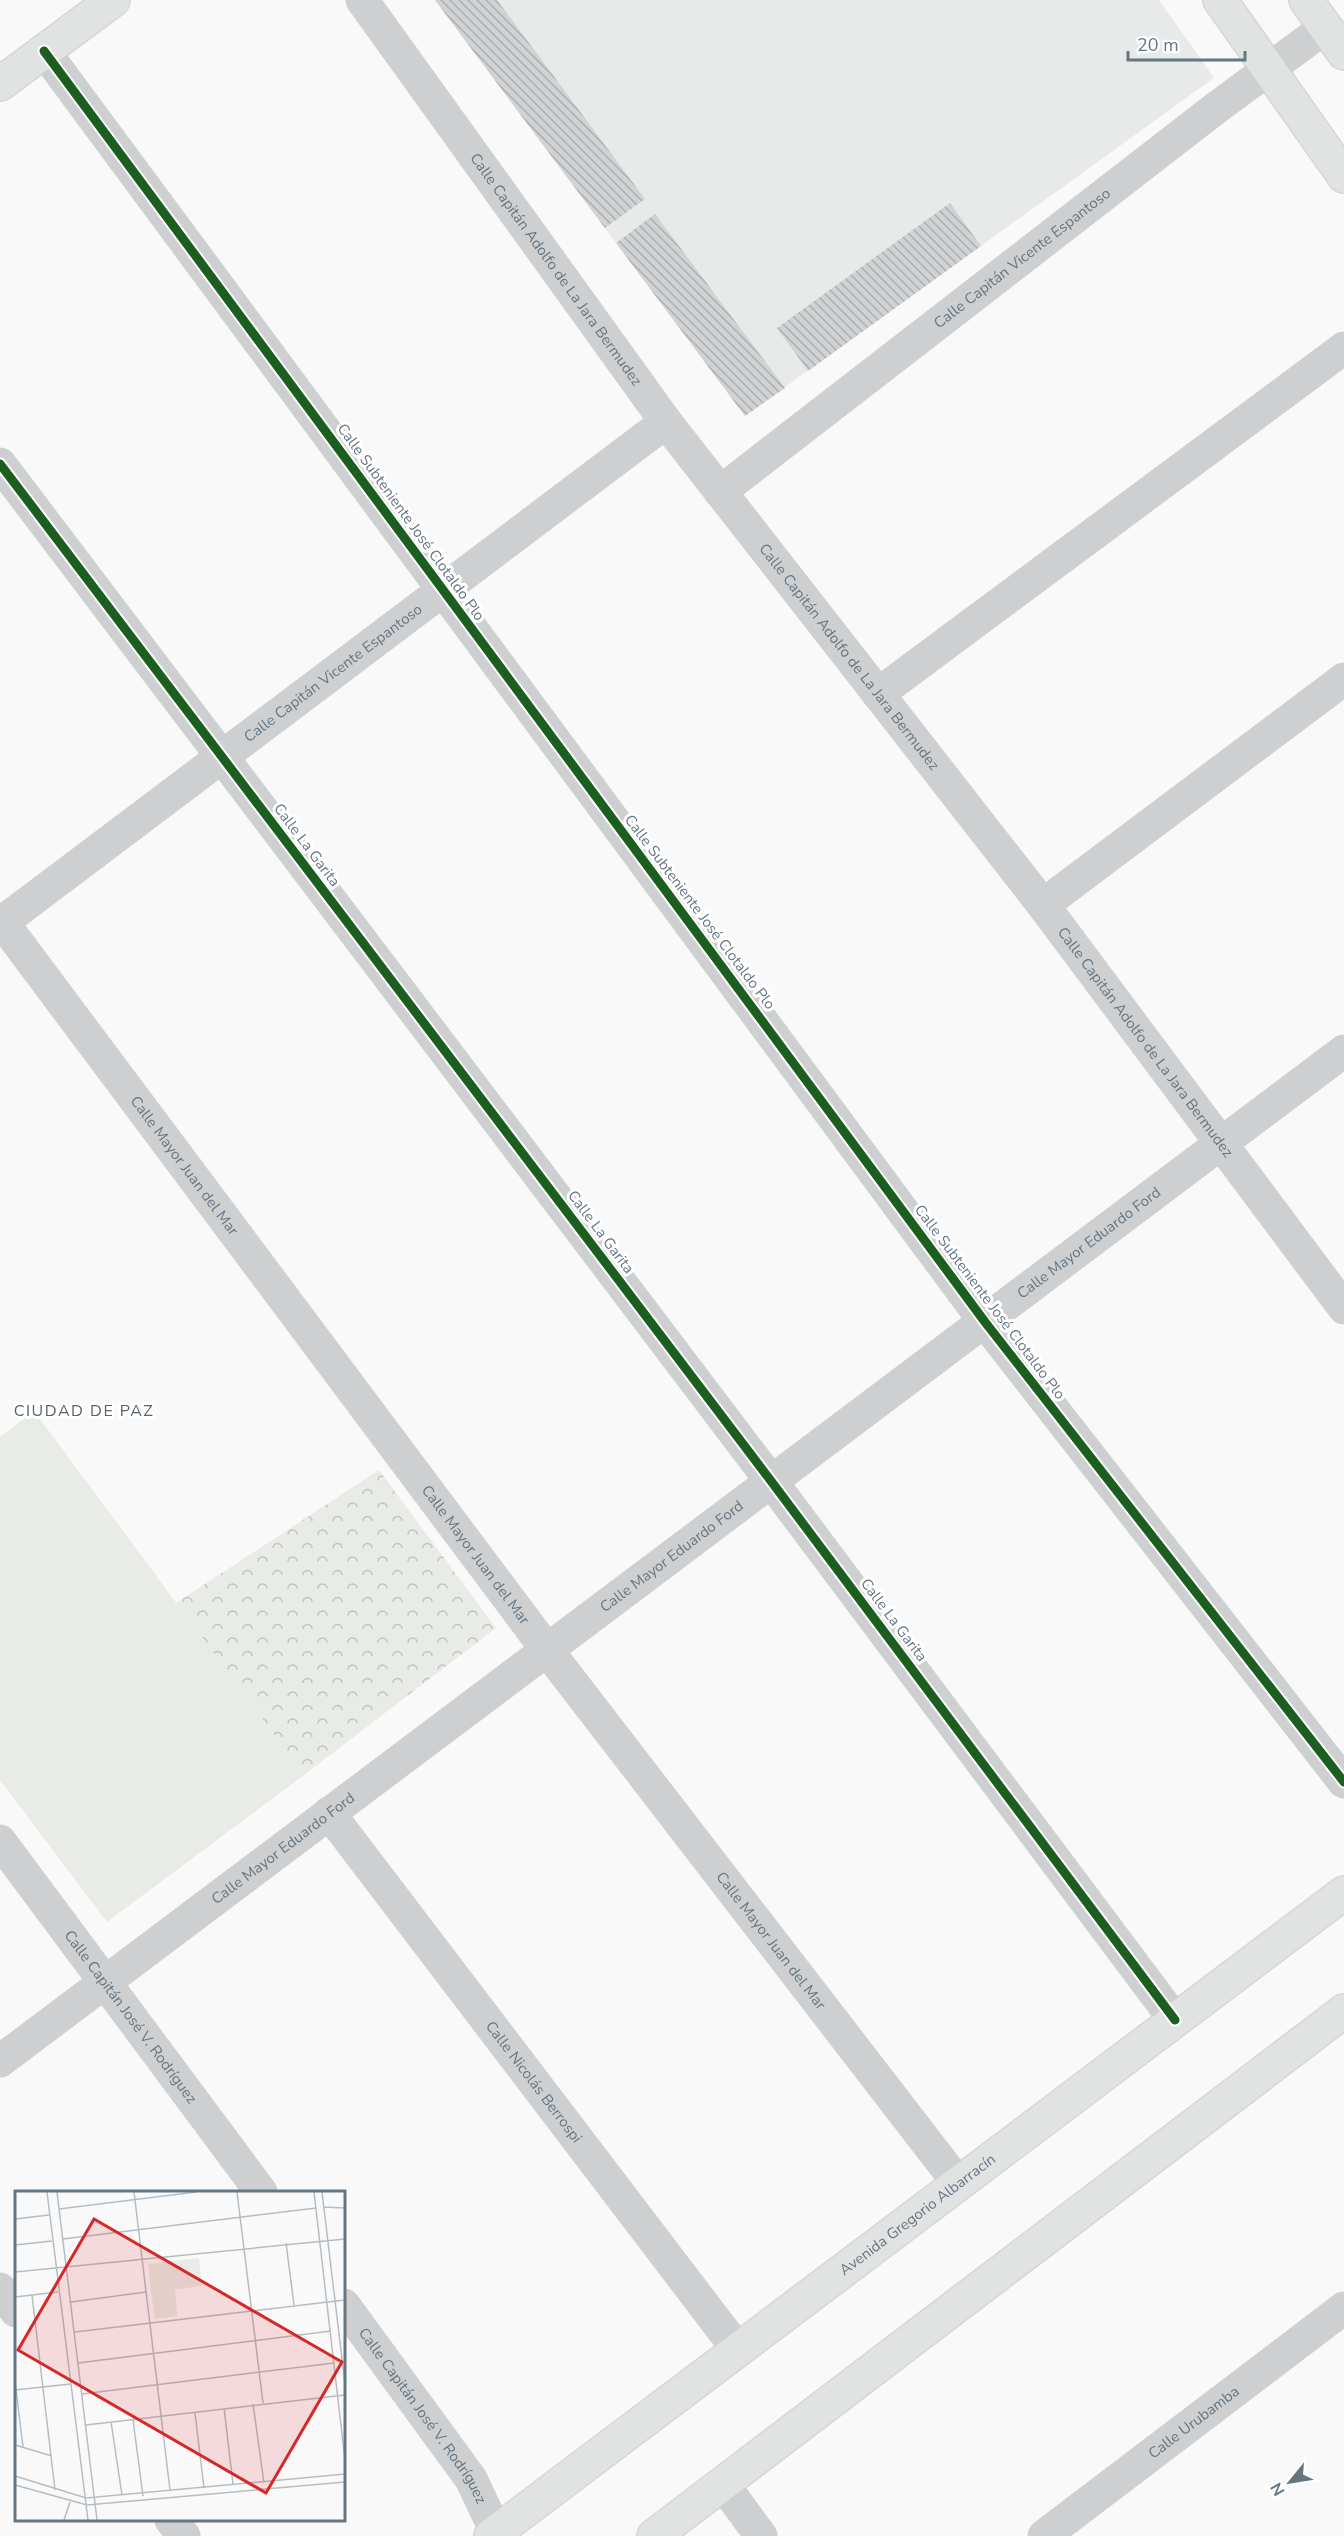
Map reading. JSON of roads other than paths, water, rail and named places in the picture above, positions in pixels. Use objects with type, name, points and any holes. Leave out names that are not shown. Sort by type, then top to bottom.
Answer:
[{"type":"street","points":[[0,84],[113,0]]},
{"type":"street","name":"Calle Capitán Adolfo de La Jara Bermudez","points":[[362,0],[666,422],[1043,905],[1344,1308]]},
{"type":"street","points":[[1220,0],[1344,176]]},
{"type":"street","points":[[1306,0],[1344,53]]},
{"type":"street","name":"Calle Capitán Vicente Espantoso","points":[[720,492],[1268,68],[1326,27]]},
{"type":"street","name":"Calle Subteniente José Clotaldo Plo","points":[[44,51],[985,1322],[1344,1782]]},
{"type":"street","points":[[878,694],[1344,348]]},
{"type":"street","name":"Calle Capitán Vicente Espantoso","points":[[1,922],[666,422]]},
{"type":"street","name":"Calle La Garita","points":[[0,464],[771,1481],[1175,2020]]},
{"type":"street","points":[[1043,905],[1344,679]]},
{"type":"street","name":"Calle Mayor Juan del Mar","points":[[1,922],[547,1650],[958,2183]]},
{"type":"street","name":"Calle Mayor Eduardo Ford","points":[[0,2061],[1344,1051]]},
{"type":"street","name":"Calle Nicolás Berrospi","points":[[329,1814],[738,2350]]},
{"type":"street","name":"Calle Capitán José V. Rodríguez","points":[[0,1841],[260,2191]]},
{"type":"street","name":"Avenida Gregorio Albarracín","points":[[495,2535],[1344,1893]]},
{"type":"street","points":[[654,2536],[1344,2011]]},
{"type":"street","points":[[0,2289],[15,2310]]},
{"type":"street","name":"Calle Capitán José V. Rodríguez","points":[[345,2306],[471,2479],[495,2535]]},
{"type":"street","name":"Calle Urubamba","points":[[1044,2536],[1344,2308]]},
{"type":"street","points":[[723,2484],[761,2536]]},
{"type":"street","points":[[172,2521],[184,2536]]},
{"type":"district","name":"CIUDAD DE PAZ","points":[[84,1411]]}]
